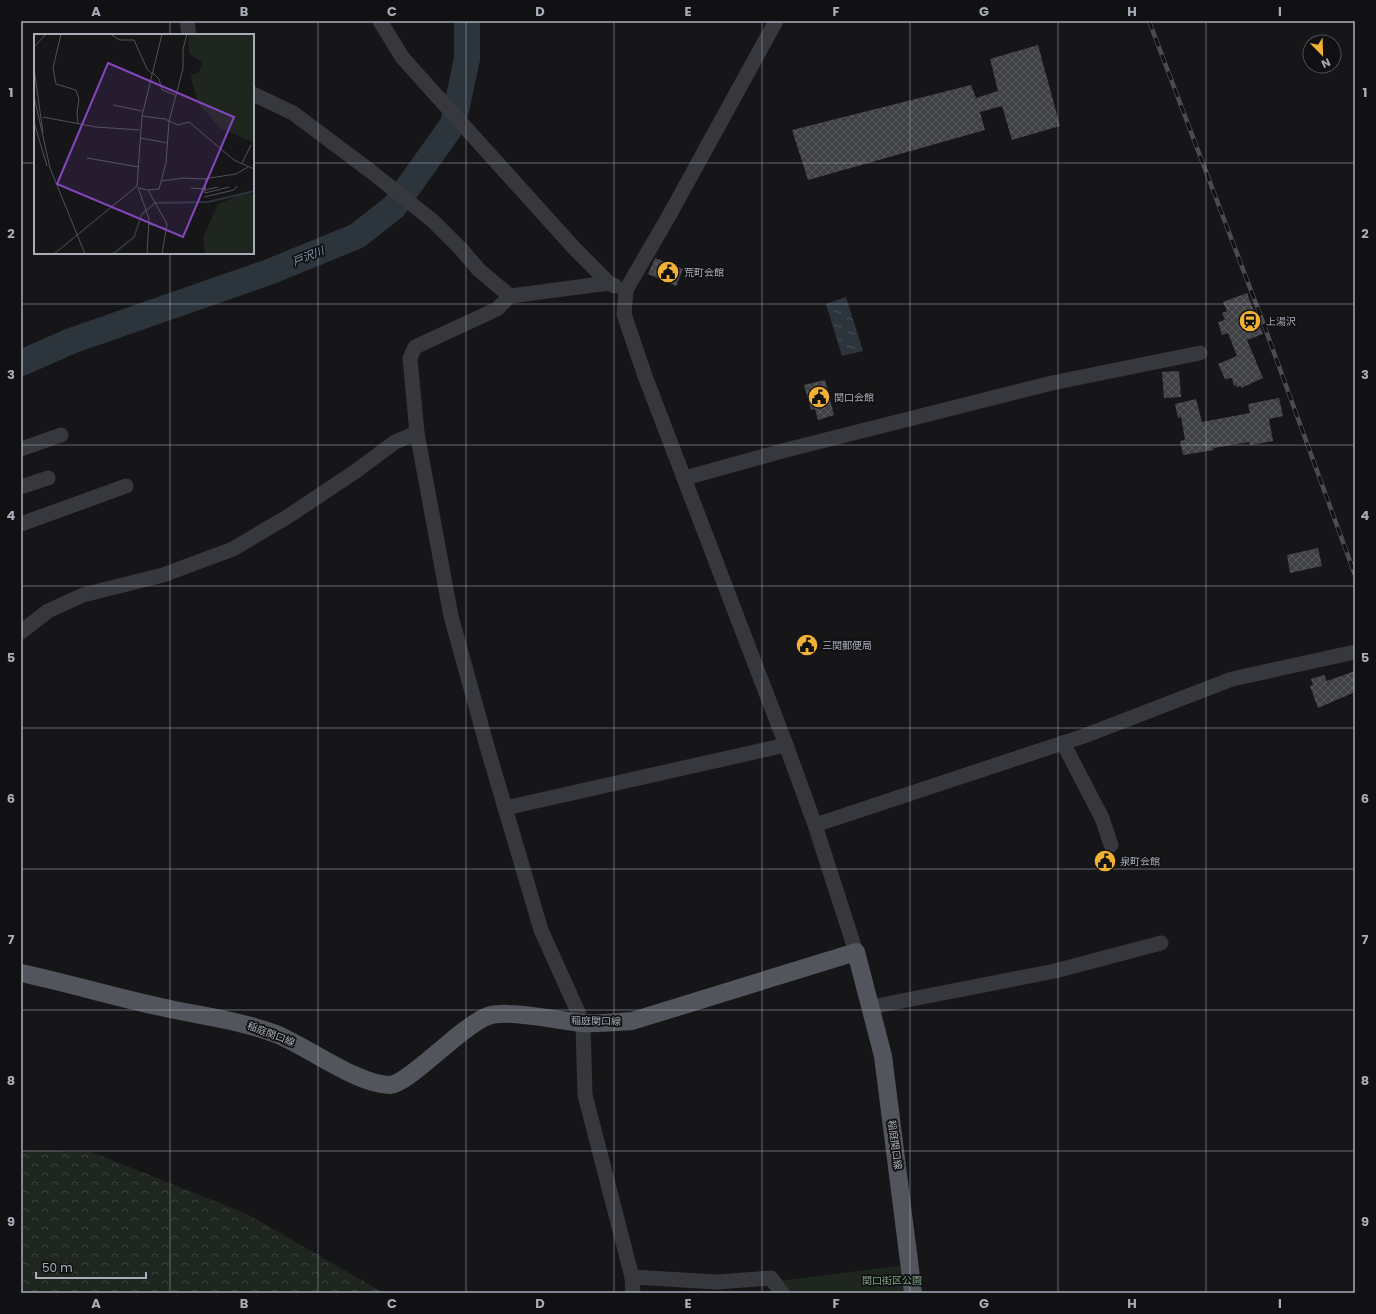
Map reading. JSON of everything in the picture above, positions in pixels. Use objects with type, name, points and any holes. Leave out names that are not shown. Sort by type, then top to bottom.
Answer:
[{"type":"main road","name":"稲庭関口線","points":[[21,973],[162,1008],[232,1020],[276,1034],[315,1053],[358,1077],[376,1084],[392,1085],[406,1078],[460,1033],[476,1022],[490,1015],[509,1014],[583,1023],[632,1021],[856,952],[883,1056],[913,1293]]},
{"type":"street","points":[[187,21],[189,34]]},
{"type":"street","points":[[380,21],[402,57],[574,248],[609,283],[626,290]]},
{"type":"street","points":[[776,21],[670,214],[626,290],[624,314],[645,376],[786,745],[815,825],[856,952]]},
{"type":"street","points":[[254,94],[294,113],[373,172],[433,221],[461,248],[479,270],[510,296]]},
{"type":"street","points":[[609,283],[510,296],[497,310],[416,347],[410,358],[417,433],[451,616],[541,930],[583,1023],[585,1095],[632,1277],[633,1293]]},
{"type":"street","points":[[685,478],[786,450],[1052,383],[1200,354]]},
{"type":"street","points":[[21,632],[48,610],[82,595],[164,575],[233,549],[287,517],[356,471],[395,442],[417,433]]},
{"type":"street","points":[[21,449],[61,435]]},
{"type":"street","points":[[21,487],[48,478]]},
{"type":"street","points":[[21,524],[126,486]]},
{"type":"street","points":[[815,825],[1063,743],[1232,679],[1355,652]]},
{"type":"street","points":[[1063,743],[1102,818],[1111,846]]},
{"type":"street","points":[[505,808],[786,745]]},
{"type":"street","points":[[871,1007],[1055,971],[1161,943]]},
{"type":"street","points":[[632,1277],[717,1282],[771,1278],[782,1293]]},
{"type":"green space","points":[[21,1150],[92,1152],[247,1214],[384,1293],[21,1293]]},
{"type":"green space","name":"関口街区公園","points":[[906,1265],[910,1293],[788,1293],[778,1281]]},
{"type":"water","points":[[846,297],[863,351],[842,356],[826,304]]},
{"type":"building","points":[[1038,45],[1060,126],[1012,140],[1002,106],[980,112],[985,130],[808,180],[792,130],[971,85],[976,98],[998,91],[990,59]]},
{"type":"building","name":"荒町会館","points":[[655,258],[683,269],[676,286],[648,274]]},
{"type":"building","points":[[1247,293],[1263,334],[1247,340],[1263,378],[1241,388],[1241,386],[1234,386],[1232,378],[1225,379],[1218,364],[1237,356],[1228,333],[1222,335],[1218,322],[1225,320],[1222,313],[1227,311],[1223,302]]},
{"type":"building","points":[[1179,371],[1181,397],[1164,398],[1162,372]]},
{"type":"building","name":"関口会館","points":[[825,380],[834,415],[818,420],[815,409],[811,410],[804,385]]},
{"type":"building","points":[[1279,398],[1283,416],[1269,419],[1273,441],[1250,445],[1249,442],[1183,455],[1180,441],[1185,440],[1181,417],[1178,418],[1175,404],[1196,399],[1202,422],[1250,413],[1248,404]]},
{"type":"building","points":[[1318,548],[1322,566],[1290,573],[1287,555]]},
{"type":"building","points":[[1355,671],[1355,692],[1318,708],[1310,686],[1313,685],[1311,679],[1324,675],[1327,681]]},
{"type":"building","name":"泉町会館","points":[[1106,852],[1112,854],[1116,866],[1099,872],[1094,856]]},
{"type":"waterway","name":"戸沢川","points":[[21,363],[71,341],[269,272],[357,236],[394,207],[453,124],[467,59],[467,21]]},
{"type":"railway","points":[[1149,21],[1261,317],[1355,575]]},
{"type":"place","name":"荒町会館","points":[[668,272]]},
{"type":"place","name":"上湯沢","points":[[1250,321]]},
{"type":"place","name":"関口会館","points":[[819,397]]},
{"type":"place","name":"三関郵便局","points":[[807,645]]},
{"type":"place","name":"泉町会館","points":[[1105,861]]}]
